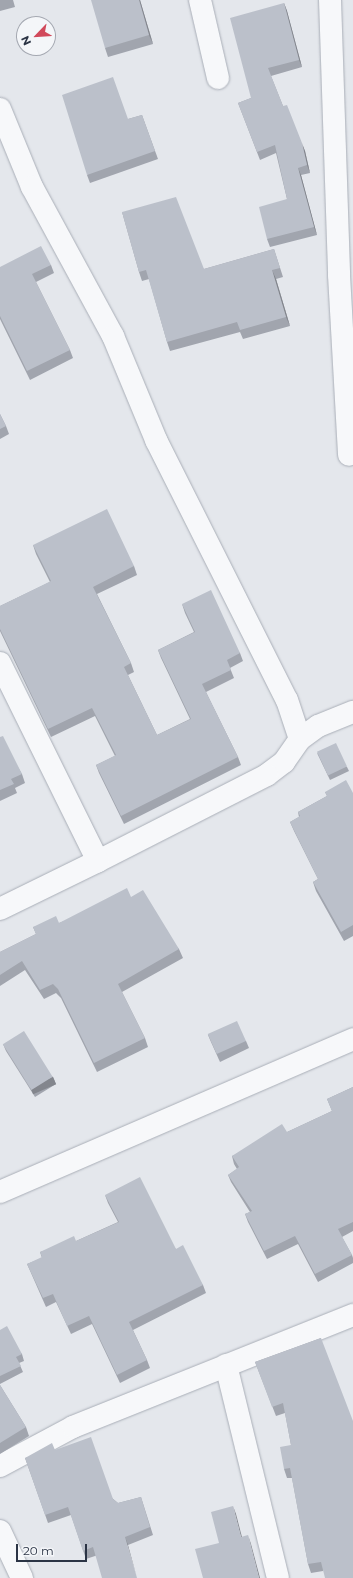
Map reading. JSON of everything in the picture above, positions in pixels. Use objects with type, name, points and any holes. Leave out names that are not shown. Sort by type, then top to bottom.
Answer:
[{"type":"street","points":[[200,0],[218,78]]},
{"type":"street","points":[[330,0],[339,275],[349,455]]},
{"type":"street","points":[[0,109],[32,187],[113,336],[156,440],[287,700],[300,739]]},
{"type":"street","points":[[0,663],[98,861]]},
{"type":"street","points":[[0,909],[98,861],[266,775],[284,762],[300,739],[318,726],[353,712]]},
{"type":"street","points":[[0,1192],[353,1039]]},
{"type":"street","points":[[0,1466],[73,1427],[353,1315]]},
{"type":"street","points":[[226,1365],[278,1578]]},
{"type":"street","points":[[0,1531],[22,1578]]},
{"type":"building","points":[[91,0],[139,0],[149,35],[105,48]]},
{"type":"building","points":[[284,3],[299,60],[268,68],[283,106],[287,105],[302,143],[307,165],[298,168],[314,227],[267,239],[259,207],[287,199],[275,145],[257,152],[238,103],[251,98],[230,18]]},
{"type":"building","points":[[113,77],[128,119],[142,115],[155,151],[87,175],[62,95]]},
{"type":"building","points":[[176,197],[204,269],[274,249],[280,268],[272,270],[286,317],[240,330],[237,322],[167,342],[146,270],[139,272],[122,212]]},
{"type":"building","points":[[41,246],[51,265],[32,274],[70,350],[27,371],[0,316],[0,267]]},
{"type":"building","points":[[0,414],[6,426],[0,429]]},
{"type":"building","points":[[107,509],[134,566],[93,587],[131,663],[124,667],[157,735],[191,719],[158,650],[195,632],[182,604],[211,590],[240,653],[227,660],[231,670],[202,684],[238,757],[121,816],[96,765],[116,755],[92,708],[48,729],[0,629],[0,606],[51,581],[33,545]]},
{"type":"building","points":[[3,736],[22,774],[11,779],[14,784],[0,790],[0,737]]},
{"type":"building","points":[[336,743],[347,767],[328,775],[317,752]]},
{"type":"building","points":[[346,780],[353,793],[353,925],[341,932],[313,882],[318,879],[290,822],[300,816],[298,812],[327,796],[325,792]]},
{"type":"building","points":[[127,888],[131,897],[143,890],[179,949],[118,984],[145,1038],[94,1063],[58,989],[53,984],[40,990],[22,961],[0,975],[0,952],[36,934],[33,927],[56,916],[59,923]]},
{"type":"building","points":[[237,1021],[246,1041],[217,1054],[208,1034]]},
{"type":"building","points":[[24,1031],[53,1077],[31,1090],[3,1044]]},
{"type":"building","points":[[353,1087],[353,1222],[338,1229],[352,1255],[315,1274],[295,1236],[264,1251],[245,1214],[252,1211],[228,1175],[239,1167],[232,1156],[282,1124],[287,1132],[332,1111],[327,1099]]},
{"type":"building","points":[[140,1177],[176,1249],[183,1245],[203,1285],[129,1322],[147,1360],[117,1375],[89,1316],[67,1326],[53,1294],[43,1298],[27,1264],[42,1257],[40,1252],[74,1236],[76,1241],[119,1222],[105,1195]]},
{"type":"building","points":[[7,1326],[22,1354],[16,1357],[21,1366],[0,1376],[0,1330]]},
{"type":"building","points":[[321,1338],[353,1421],[353,1578],[325,1578],[321,1562],[308,1564],[290,1468],[284,1469],[280,1447],[291,1445],[283,1403],[272,1407],[255,1362]]},
{"type":"building","points":[[0,1385],[26,1427],[0,1443]]},
{"type":"building","points":[[91,1437],[113,1499],[118,1503],[141,1497],[150,1527],[125,1537],[137,1578],[102,1578],[93,1547],[83,1551],[68,1507],[45,1515],[25,1458],[52,1443],[55,1450]]},
{"type":"building","points":[[233,1506],[241,1537],[248,1535],[259,1578],[203,1578],[195,1549],[219,1543],[211,1512]]}]
